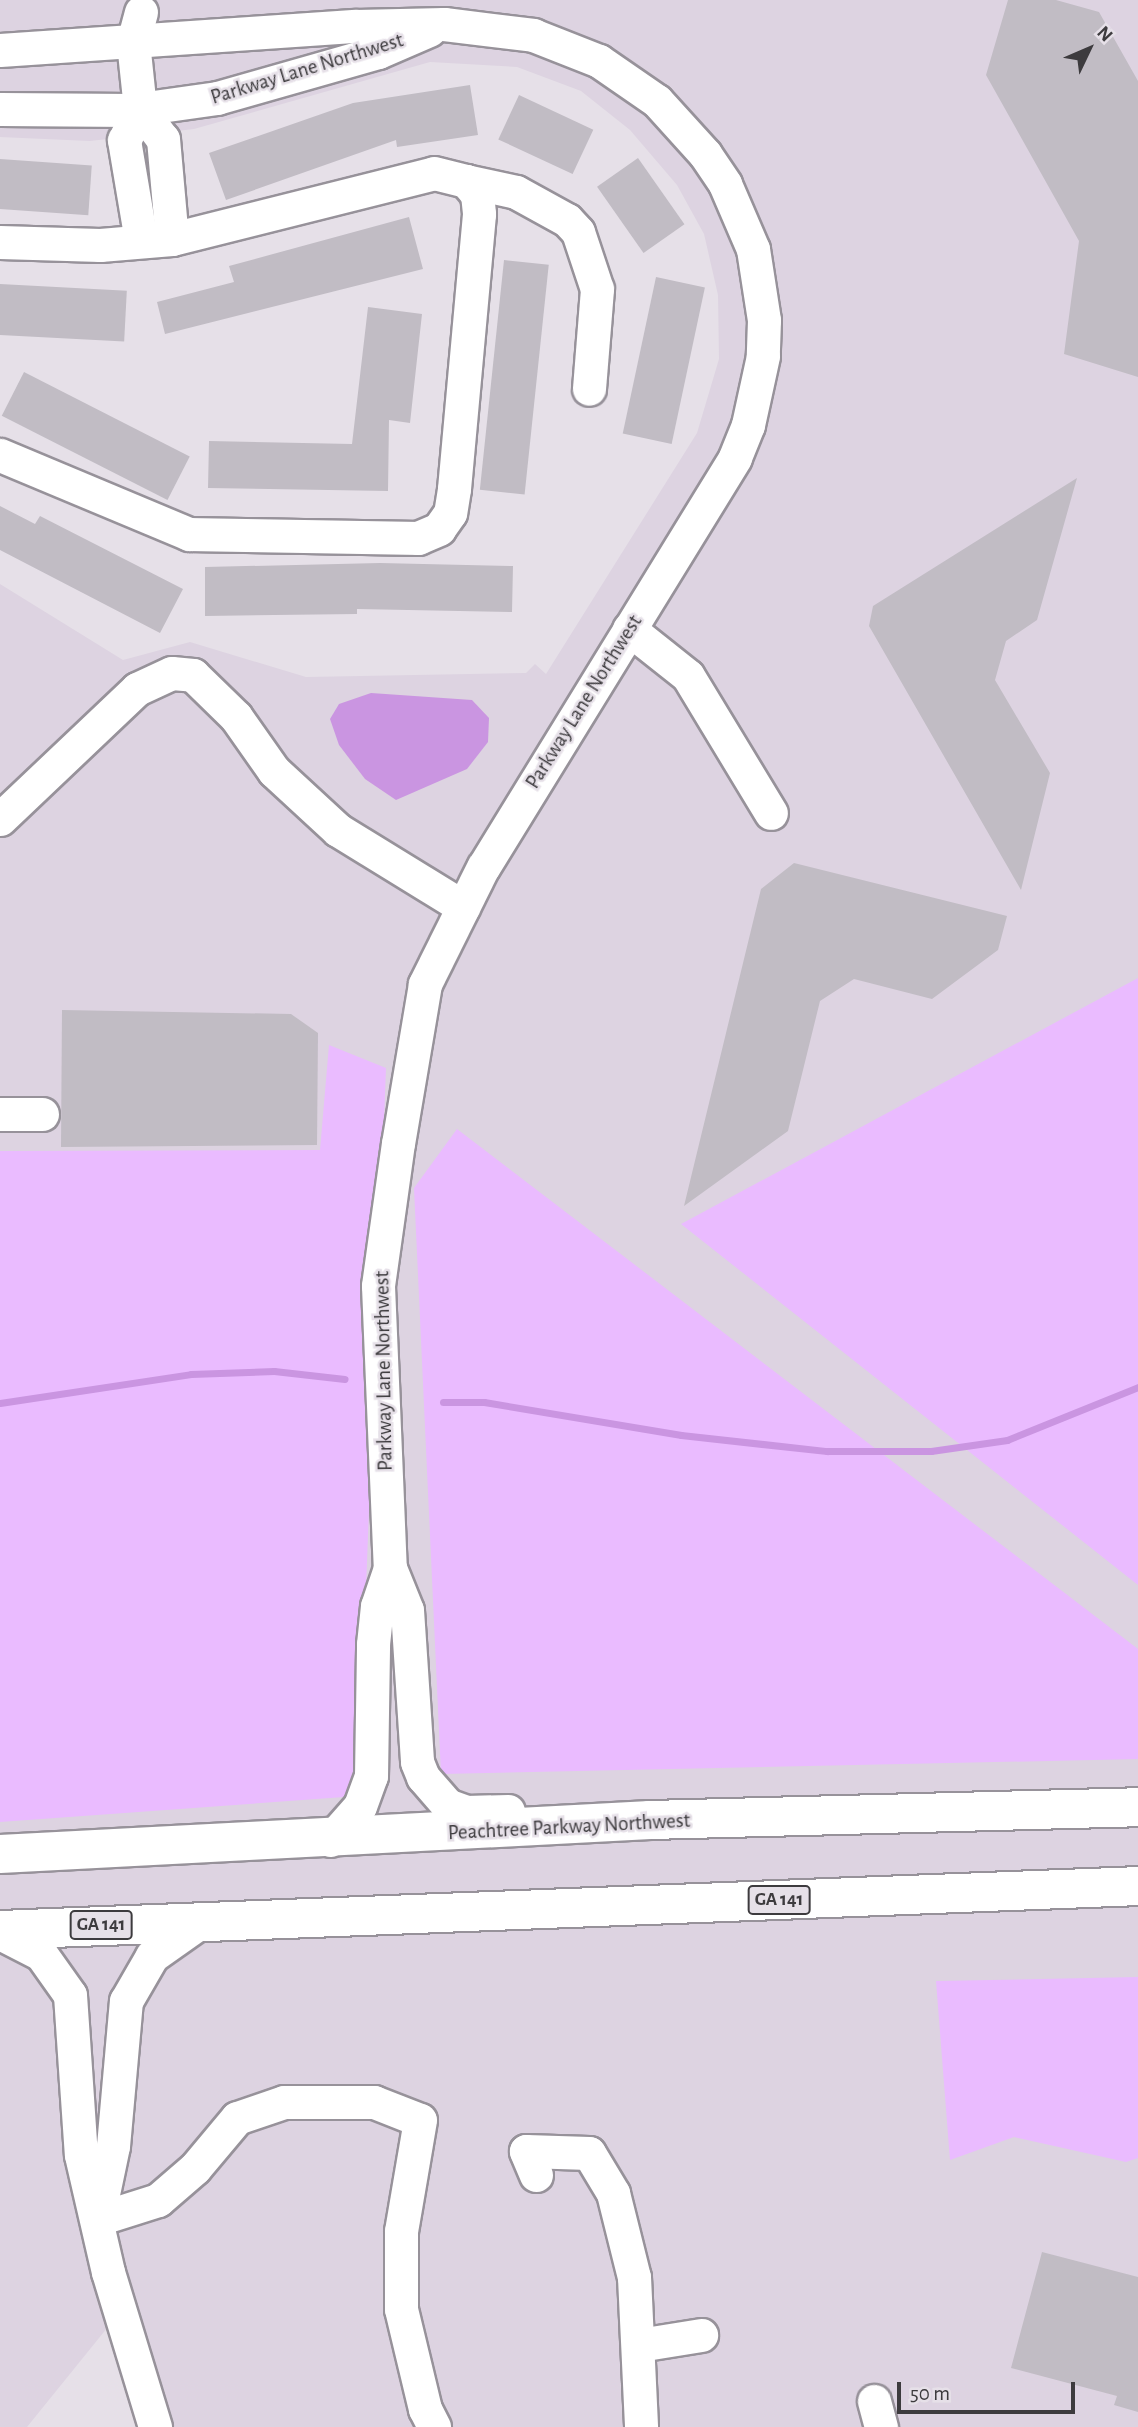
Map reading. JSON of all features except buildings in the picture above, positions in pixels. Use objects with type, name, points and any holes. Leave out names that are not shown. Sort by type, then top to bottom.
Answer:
[{"type":"highway","name":"Peachtree Parkway Northwest","points":[[0,1854],[180,1842],[330,1840],[650,1820],[1138,1807]]},
{"type":"highway","name":"GA 141","points":[[0,1931],[203,1920],[1138,1886]]},
{"type":"street","name":"Parkway Lane Northwest","points":[[0,109],[140,109],[218,98],[379,52],[444,24]]},
{"type":"street","name":"Parkway Lane Northwest","points":[[0,50],[137,27],[444,24],[567,45],[629,79],[657,101],[705,154],[730,194],[753,249],[761,284],[764,356],[748,425],[735,458],[483,867],[425,984],[378,1286],[390,1568],[407,1610],[417,1762],[433,1791],[447,1804],[466,1812],[566,1809],[650,1820]]},
{"type":"street","points":[[137,27],[140,109],[124,140],[133,192],[156,240]]},
{"type":"street","points":[[140,109],[163,139],[168,188],[156,240]]},
{"type":"street","points":[[0,242],[100,245],[156,240],[434,173],[516,192],[567,220],[578,232],[597,289],[589,389]]},
{"type":"street","points":[[0,455],[189,534],[418,538],[439,529],[450,513],[454,489],[479,214],[477,194],[466,181]]},
{"type":"street","points":[[133,192],[168,188]]},
{"type":"street","points":[[629,629],[688,676],[771,813]]},
{"type":"street","points":[[0,819],[138,689],[172,673],[193,675],[236,717],[274,771],[338,830],[463,907]]},
{"type":"street","points":[[0,1114],[42,1114]]},
{"type":"street","name":"Parkway Lane Northwest","points":[[330,1840],[360,1806],[371,1776],[373,1644],[377,1606],[390,1568]]},
{"type":"street","points":[[98,2219],[113,2146],[126,2001],[152,1956],[203,1920]]},
{"type":"street","points":[[0,1931],[41,1954],[70,1995],[81,2155],[98,2219],[108,2272],[155,2427]]},
{"type":"street","points":[[98,2219],[159,2200],[195,2168],[237,2118],[284,2102],[374,2102],[420,2120],[401,2231],[401,2309],[425,2409],[434,2427]]},
{"type":"street","points":[[536,2175],[526,2151],[590,2153],[613,2193],[631,2265],[639,2345],[641,2427]]},
{"type":"street","points":[[639,2345],[701,2335]]},
{"type":"shaded area","points":[[0,0],[1138,0],[1138,2427],[155,2427],[116,2317],[27,2427],[0,2427],[0,584],[123,660],[190,642],[306,677],[526,673],[535,664],[546,674],[697,433],[719,359],[718,295],[704,234],[677,185],[630,130],[581,91],[517,67],[430,62],[194,129],[90,141],[0,137]]},
{"type":"shaded area","points":[[371,693],[472,700],[489,718],[488,742],[467,769],[396,800],[365,779],[339,745],[330,719],[339,704]]},
{"type":"shaded area","points":[[1138,978],[1138,1585],[681,1224]]},
{"type":"shaded area","points":[[329,1045],[386,1068],[358,1796],[0,1822],[0,1151],[320,1150]]},
{"type":"shaded area","points":[[457,1129],[1138,1649],[1138,1759],[441,1774],[414,1188]]},
{"type":"shaded area","points":[[1138,1977],[1138,2158],[1126,2162],[1014,2137],[950,2160],[936,1981]]},
{"type":"waterway","points":[[0,1403],[191,1374],[274,1371],[345,1379]]},
{"type":"waterway","points":[[443,1402],[484,1402],[681,1435],[827,1451],[931,1451],[1007,1440],[1138,1387]]}]
